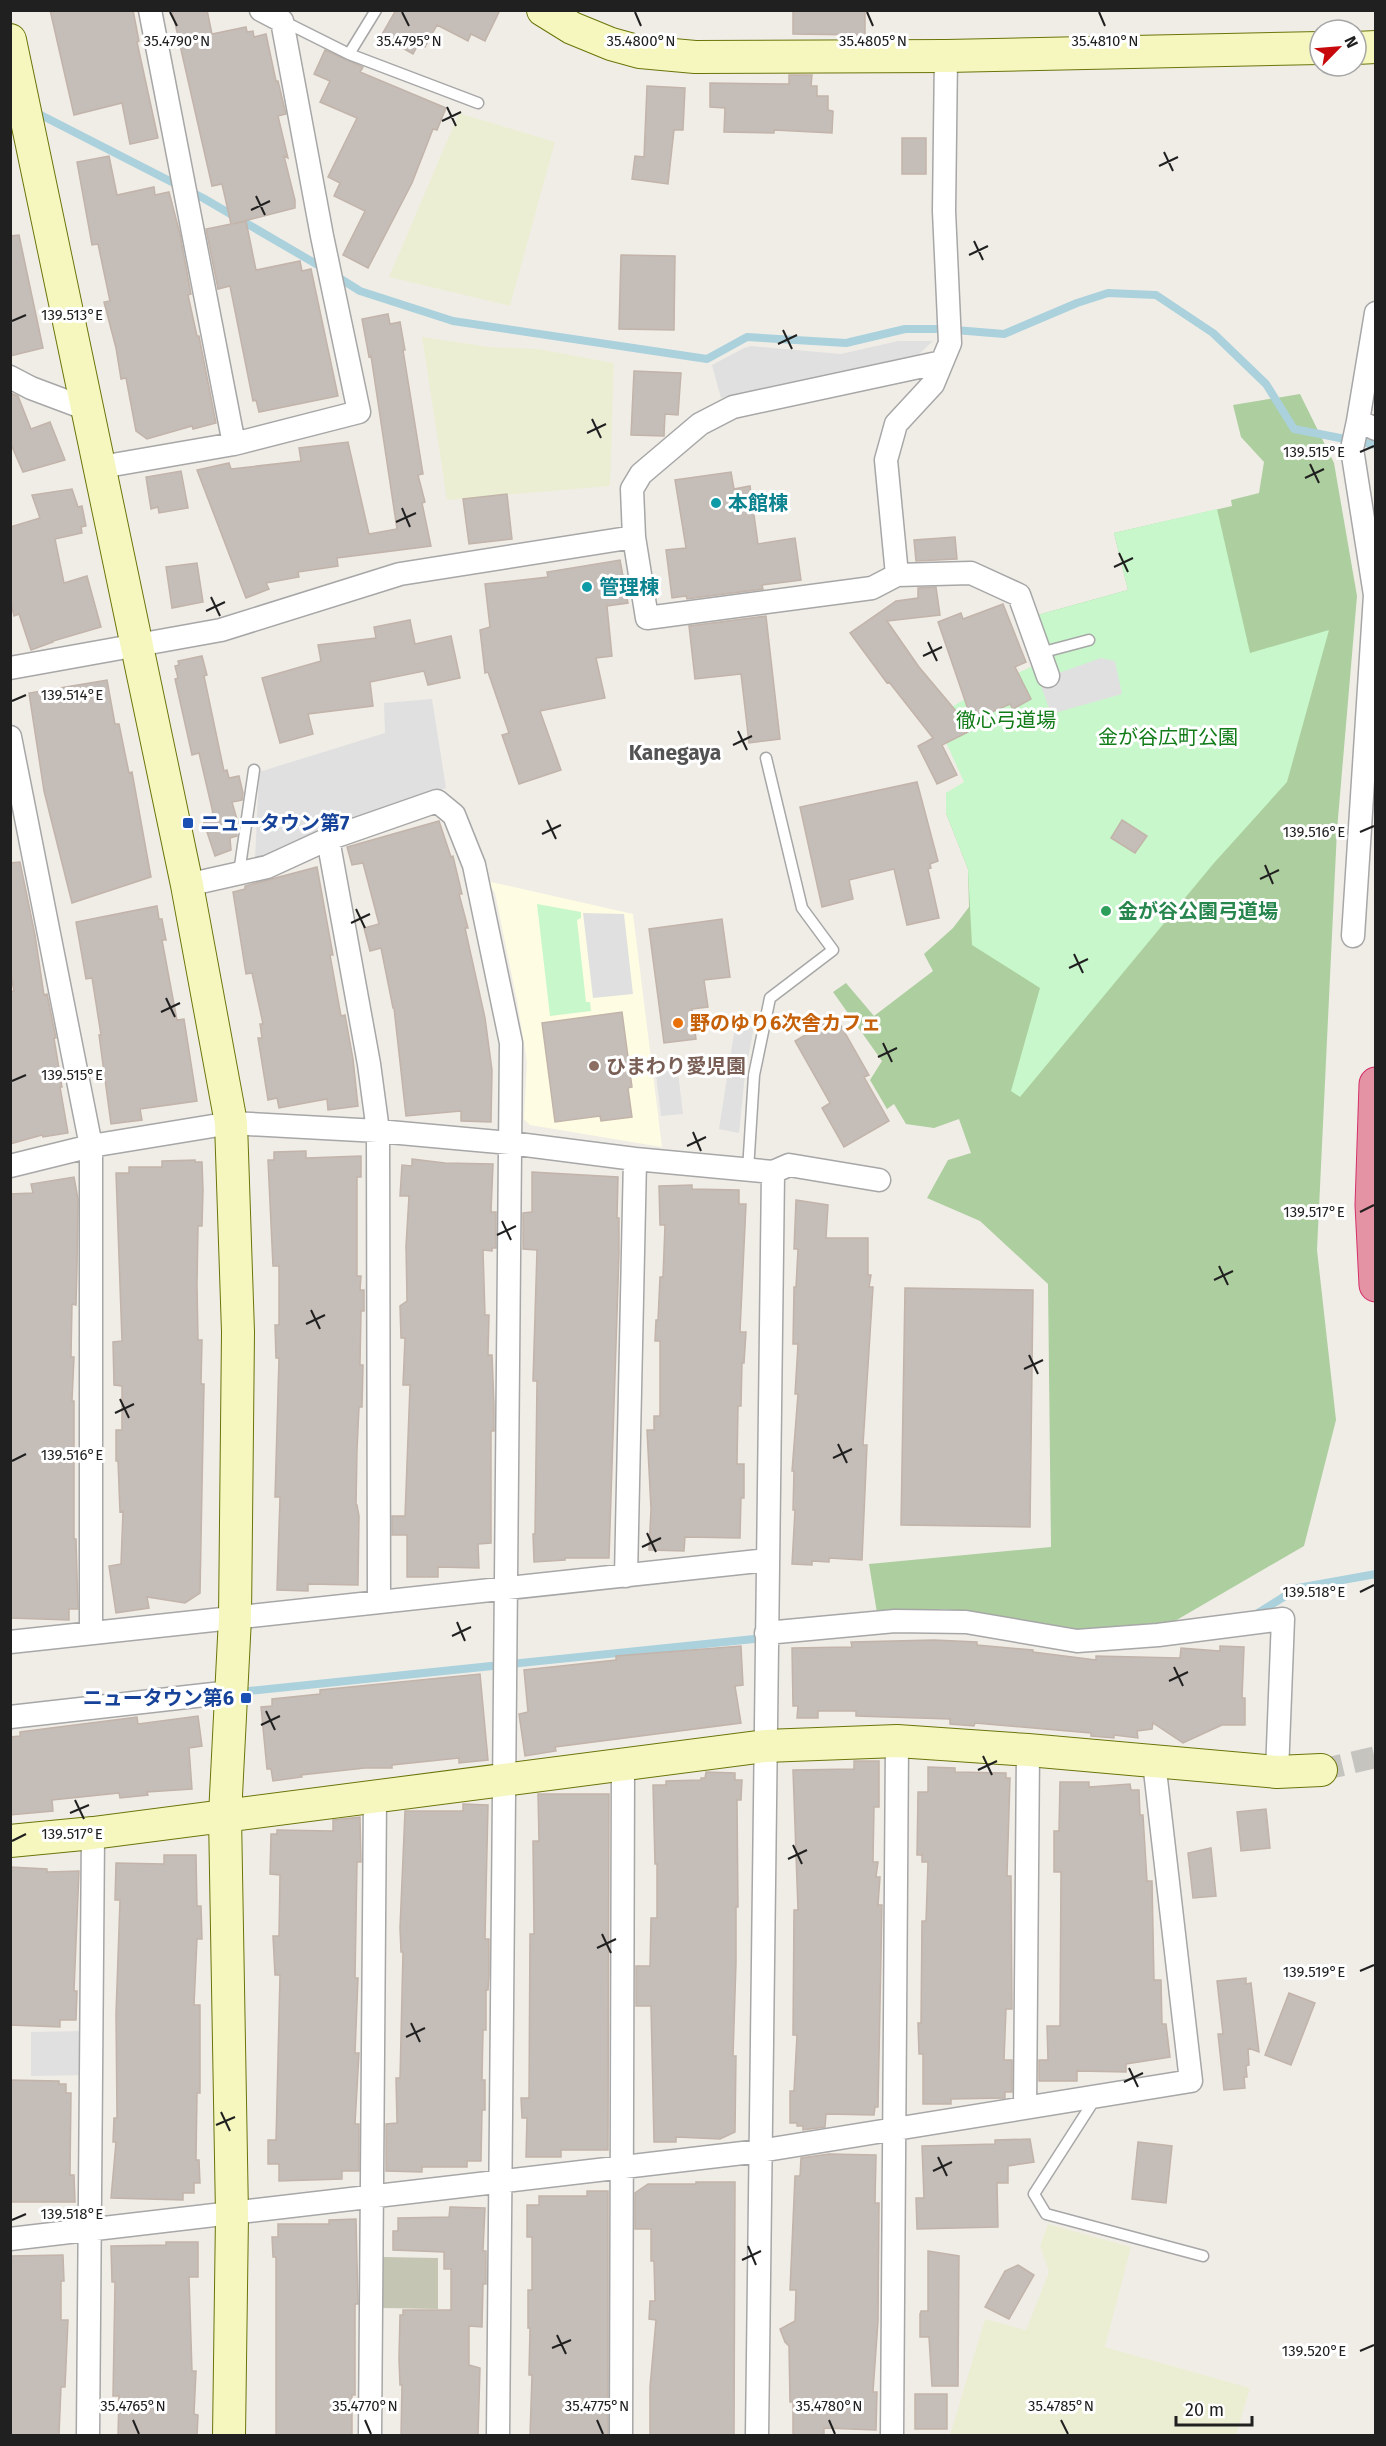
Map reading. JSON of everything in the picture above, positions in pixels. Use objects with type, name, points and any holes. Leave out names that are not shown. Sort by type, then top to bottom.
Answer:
[{"type":"highway","points":[[1376,1084],[1372,1205],[1376,1285]]},
{"type":"street","points":[[150,10],[234,444]]},
{"type":"street","points":[[101,467],[234,444],[359,412],[322,236],[282,21],[261,10]]},
{"type":"street","points":[[543,10],[572,28],[611,44],[665,55],[695,57],[946,56],[1308,48]]},
{"type":"street","points":[[10,40],[187,885],[231,1123],[238,1332],[235,1618],[225,1815],[232,2215],[229,2436]]},
{"type":"street","points":[[897,575],[886,460],[896,424],[933,384],[946,353],[949,319],[944,211],[946,56]]},
{"type":"street","points":[[1353,936],[1375,595],[1352,449],[1367,425],[1376,313]]},
{"type":"street","points":[[946,353],[733,407],[700,424],[641,474],[632,489],[634,537],[647,618],[873,588],[897,575],[971,573],[1019,595],[1048,676]]},
{"type":"street","points":[[10,377],[87,409]]},
{"type":"street","points":[[10,668],[221,630],[400,574],[634,537]]},
{"type":"street","points":[[10,737],[91,1146],[91,1633]]},
{"type":"street","points":[[187,885],[267,867],[328,839],[437,801],[454,815],[474,865],[511,1044],[498,2436]]},
{"type":"street","points":[[328,839],[369,1064],[378,1131],[379,1602]]},
{"type":"street","points":[[10,1166],[91,1146],[231,1123],[378,1131],[773,1172],[789,1165],[879,1180]]},
{"type":"street","points":[[626,1576],[635,1159]]},
{"type":"street","points":[[757,2436],[773,1172]]},
{"type":"street","points":[[10,1642],[767,1560]]},
{"type":"street","points":[[766,1633],[894,1621],[966,1622],[1077,1641],[1158,1635],[1283,1619],[1277,1772]]},
{"type":"street","points":[[10,1717],[231,1692]]},
{"type":"street","points":[[892,2436],[897,1741]]},
{"type":"street","points":[[10,1841],[93,1833],[765,1746],[897,1741],[1277,1772],[1322,1770]]},
{"type":"street","points":[[1025,2108],[1028,1750]]},
{"type":"street","points":[[10,2239],[232,2215],[372,2196],[500,2183],[622,2166],[760,2151],[1191,2081],[1154,1762]]},
{"type":"street","points":[[621,2436],[623,1764]]},
{"type":"street","points":[[370,2436],[375,1795]]},
{"type":"street","points":[[88,2436],[93,1833]]},
{"type":"lane","points":[[349,54],[376,10]]},
{"type":"lane","points":[[282,21],[349,54],[478,103]]},
{"type":"lane","points":[[1040,653],[1089,640]]},
{"type":"lane","points":[[748,1170],[754,1075],[770,998],[833,950],[802,908],[765,758]]},
{"type":"lane","points":[[239,873],[254,770]]},
{"type":"lane","points":[[1097,2096],[1034,2194],[1046,2214],[1203,2256]]},
{"type":"shaded area","points":[[459,113],[555,142],[510,306],[389,277]]},
{"type":"shaded area","points":[[422,337],[490,347],[538,349],[614,363],[610,486],[447,500]]},
{"type":"shaded area","points":[[898,341],[933,341],[918,355],[721,398],[712,365],[751,346],[841,354]]},
{"type":"shaded area","points":[[1101,658],[1115,661],[1122,694],[1051,714],[1039,680]]},
{"type":"shaded area","points":[[432,699],[446,788],[320,831],[255,860],[259,772],[385,733],[384,703]]},
{"type":"shaded area","points":[[487,881],[633,914],[662,1147],[530,1125],[524,1119],[527,1062],[495,893]]},
{"type":"shaded area","points":[[583,913],[624,914],[633,994],[593,998]]},
{"type":"shaded area","points":[[737,1014],[756,1017],[745,1074],[739,1133],[719,1129]]},
{"type":"shaded area","points":[[677,1064],[683,1114],[661,1116],[655,1066]]},
{"type":"shaded area","points":[[82,2031],[83,2075],[31,2076],[31,2032]]},
{"type":"shaded area","points":[[1048,2224],[1131,2247],[1105,2347],[1250,2388],[1236,2435],[950,2435],[985,2319],[1026,2330],[1049,2272],[1040,2246]]},
{"type":"shaded area","points":[[383,2257],[438,2258],[438,2309],[383,2308]]},
{"type":"green space","points":[[1300,394],[1334,463],[1357,596],[1337,830],[1317,1250],[1336,1420],[1304,1546],[1168,1625],[1073,1632],[993,1615],[945,1609],[877,1613],[869,1564],[1051,1547],[1048,1284],[980,1221],[927,1198],[948,1160],[971,1153],[959,1119],[934,1128],[906,1124],[894,1104],[887,1109],[870,1080],[882,1061],[833,992],[846,983],[874,1016],[933,971],[924,954],[953,928],[969,907],[968,869],[946,813],[946,793],[1034,749],[1034,616],[1128,590],[1114,533],[1232,506],[1231,500],[1259,493],[1264,462],[1241,437],[1233,405]]},
{"type":"green space","name":"金が谷広町公園","points":[[1217,509],[1250,653],[1329,630],[1287,782],[1214,863],[1020,1097],[1011,1091],[1040,988],[972,945],[968,869],[946,813],[946,793],[964,782],[935,718],[966,698],[1030,667],[1048,655],[1034,616],[1128,590],[1114,533]]},
{"type":"green space","points":[[537,904],[581,912],[581,918],[577,920],[586,1002],[590,1002],[591,1011],[550,1016]]},
{"type":"building","points":[[50,10],[133,10],[139,41],[137,42],[158,138],[130,144],[122,103],[74,115]]},
{"type":"building","points":[[172,10],[207,10],[212,34],[246,27],[247,32],[253,31],[254,37],[266,34],[286,114],[278,116],[288,158],[284,156],[295,208],[233,224],[246,221],[256,270],[300,261],[302,271],[311,269],[338,396],[259,412],[256,400],[253,401],[230,286],[218,289],[206,229],[231,224],[222,184],[212,186]]},
{"type":"building","points":[[396,10],[500,10],[485,41],[471,34],[468,41],[437,25],[425,47],[419,43],[413,54],[381,36]]},
{"type":"building","points":[[793,10],[865,10],[865,35],[793,34]]},
{"type":"building","points":[[325,50],[363,67],[360,72],[446,108],[437,130],[433,129],[412,183],[368,268],[343,255],[365,211],[334,196],[340,183],[328,177],[357,118],[320,102],[330,81],[314,74]]},
{"type":"building","points":[[789,75],[812,75],[811,86],[817,86],[817,96],[828,96],[828,110],[833,111],[832,133],[774,130],[774,133],[724,132],[725,108],[710,107],[710,83],[789,84]]},
{"type":"building","points":[[647,86],[685,88],[683,130],[674,130],[668,184],[632,179],[635,156],[644,157]]},
{"type":"building","points":[[902,138],[926,138],[926,174],[902,174]]},
{"type":"building","points":[[109,156],[117,195],[154,187],[155,195],[169,192],[180,234],[191,294],[188,295],[197,336],[199,336],[216,423],[193,429],[192,426],[147,439],[136,431],[126,378],[121,379],[116,348],[104,302],[110,301],[98,244],[92,245],[77,162]]},
{"type":"building","points":[[19,235],[43,348],[10,356],[10,236]]},
{"type":"building","points":[[621,255],[675,256],[674,330],[619,329]]},
{"type":"building","points":[[388,314],[390,324],[400,322],[423,474],[418,475],[425,502],[422,503],[431,546],[337,558],[338,566],[298,572],[299,577],[266,583],[269,589],[246,598],[197,470],[229,463],[231,469],[301,461],[299,448],[348,442],[369,534],[397,529],[371,356],[369,357],[362,319]]},
{"type":"building","points":[[634,371],[681,373],[678,415],[665,414],[664,436],[631,435]]},
{"type":"building","points":[[10,393],[18,396],[31,429],[50,422],[65,460],[23,472],[10,442]]},
{"type":"building","points":[[181,471],[188,508],[159,513],[158,507],[151,509],[146,477]]},
{"type":"building","points":[[731,472],[734,489],[750,486],[758,544],[795,538],[801,580],[762,585],[763,589],[687,599],[686,596],[672,598],[666,550],[686,548],[675,480]]},
{"type":"building","points":[[72,489],[78,507],[82,506],[86,526],[81,527],[82,533],[55,539],[64,583],[87,576],[101,627],[31,650],[19,614],[14,616],[10,600],[10,527],[40,518],[32,495]]},
{"type":"building","points":[[507,494],[512,539],[469,544],[463,499]]},
{"type":"building","points":[[955,537],[957,559],[916,561],[914,540]]},
{"type":"building","points":[[620,560],[628,603],[607,606],[612,656],[596,658],[605,698],[540,711],[561,770],[519,784],[502,735],[509,733],[488,672],[485,673],[480,630],[490,627],[485,584],[548,577],[547,572]]},
{"type":"building","points":[[197,563],[203,602],[172,608],[166,567]]},
{"type":"building","points":[[936,587],[940,615],[887,621],[919,667],[972,730],[942,745],[957,775],[937,784],[918,746],[933,738],[889,682],[887,683],[850,633],[896,601],[918,598],[918,588]]},
{"type":"building","points":[[1003,604],[1026,662],[1015,667],[1031,699],[1013,709],[1010,704],[972,721],[938,622],[961,613],[963,619]]},
{"type":"building","points":[[766,616],[780,739],[749,743],[741,674],[695,679],[689,626]]},
{"type":"building","points":[[410,620],[415,644],[451,636],[460,678],[428,685],[424,671],[370,682],[373,706],[308,714],[313,734],[280,743],[262,678],[321,661],[318,645],[376,638],[374,627]]},
{"type":"building","points":[[202,656],[224,771],[227,770],[229,778],[239,776],[243,793],[242,800],[232,802],[238,823],[235,824],[237,836],[230,838],[231,850],[215,856],[202,817],[213,813],[199,753],[192,755],[175,679],[178,678],[175,666],[179,665],[178,661]]},
{"type":"building","points":[[107,680],[115,724],[119,724],[129,773],[132,772],[151,877],[72,903],[44,791],[29,693]]},
{"type":"building","points":[[917,782],[938,861],[930,864],[931,868],[928,869],[939,918],[907,925],[894,869],[849,880],[853,899],[822,907],[800,807]]},
{"type":"building","points":[[1122,820],[1147,836],[1135,853],[1111,838]]},
{"type":"building","points":[[439,821],[451,857],[453,856],[462,894],[459,894],[468,928],[465,928],[485,1018],[492,1070],[491,1122],[461,1121],[461,1111],[406,1116],[394,1008],[381,948],[370,951],[364,928],[379,924],[363,863],[352,865],[347,847]]},
{"type":"building","points":[[20,862],[44,995],[47,994],[56,1038],[54,1038],[62,1087],[60,1087],[68,1133],[43,1137],[42,1135],[10,1144],[10,992],[14,991],[10,970],[10,863]]},
{"type":"building","points":[[317,867],[333,955],[330,955],[341,1016],[345,1015],[353,1059],[358,1106],[328,1110],[327,1099],[279,1108],[277,1098],[268,1100],[258,1038],[262,1038],[260,1024],[263,1024],[252,973],[246,974],[233,892],[245,889],[245,886]]},
{"type":"building","points":[[157,906],[166,940],[162,940],[177,1020],[184,1019],[197,1101],[140,1109],[142,1120],[111,1124],[92,978],[86,979],[76,922]]},
{"type":"building","points":[[722,919],[730,977],[704,980],[708,1007],[692,1009],[696,1039],[664,1043],[649,929]]},
{"type":"building","points":[[622,1012],[632,1087],[628,1088],[632,1117],[601,1121],[600,1116],[555,1122],[542,1023]]},
{"type":"building","points":[[836,1017],[869,1075],[864,1077],[889,1121],[844,1147],[822,1108],[830,1103],[795,1041]]},
{"type":"building","points":[[306,1151],[306,1158],[361,1156],[361,1177],[357,1177],[357,1276],[361,1276],[360,1290],[364,1290],[364,1311],[361,1311],[360,1365],[363,1365],[362,1407],[359,1407],[357,1450],[358,1585],[308,1584],[308,1591],[277,1590],[280,1497],[275,1497],[279,1358],[276,1358],[275,1325],[279,1325],[279,1266],[273,1266],[268,1160],[274,1160],[274,1152]]},
{"type":"building","points":[[412,1159],[445,1163],[493,1164],[491,1212],[496,1212],[496,1248],[492,1248],[492,1251],[483,1250],[485,1315],[489,1315],[488,1355],[492,1355],[494,1405],[494,1431],[491,1431],[491,1543],[478,1544],[479,1568],[438,1567],[438,1577],[407,1577],[407,1535],[392,1535],[392,1516],[405,1516],[410,1385],[403,1385],[405,1338],[401,1338],[400,1306],[407,1301],[406,1246],[409,1196],[400,1196],[402,1165],[412,1166]]},
{"type":"building","points":[[195,1160],[195,1162],[202,1162],[203,1190],[202,1226],[198,1226],[197,1284],[198,1340],[202,1340],[201,1384],[204,1384],[200,1593],[185,1603],[147,1597],[149,1608],[116,1613],[109,1566],[121,1564],[123,1511],[120,1512],[118,1461],[116,1461],[116,1430],[122,1430],[122,1386],[114,1385],[113,1342],[122,1341],[116,1173],[129,1173],[129,1167],[162,1167],[162,1161]]},
{"type":"building","points":[[532,1172],[618,1177],[619,1253],[609,1558],[565,1558],[565,1560],[534,1562],[537,1381],[533,1381],[537,1250],[523,1249],[523,1213],[532,1212]]},
{"type":"building","points":[[74,1177],[78,1199],[77,1268],[76,1305],[72,1304],[71,1357],[74,1357],[72,1401],[74,1401],[74,1539],[76,1539],[78,1609],[69,1609],[69,1620],[10,1618],[10,1194],[33,1193],[31,1184]]},
{"type":"building","points":[[692,1185],[692,1189],[739,1190],[739,1204],[746,1204],[740,1332],[746,1332],[744,1363],[742,1363],[741,1406],[738,1406],[737,1464],[744,1464],[744,1498],[741,1498],[740,1538],[685,1537],[684,1551],[649,1550],[651,1509],[647,1430],[654,1430],[654,1416],[660,1416],[660,1341],[655,1341],[660,1277],[663,1277],[665,1225],[660,1225],[659,1186]]},
{"type":"building","points":[[796,1200],[828,1205],[826,1238],[868,1238],[868,1275],[871,1275],[869,1287],[873,1287],[863,1445],[867,1445],[862,1560],[829,1558],[829,1562],[812,1561],[812,1565],[792,1564],[795,1510],[793,1510],[794,1471],[792,1471],[798,1394],[795,1394],[798,1344],[793,1344],[794,1287],[796,1287],[798,1249],[794,1249]]},
{"type":"building","points":[[905,1288],[1033,1290],[1030,1527],[901,1525]]},
{"type":"building","points":[[934,1640],[977,1642],[977,1645],[1033,1650],[1033,1652],[1096,1660],[1096,1656],[1180,1658],[1181,1648],[1220,1651],[1220,1646],[1244,1647],[1242,1698],[1245,1698],[1245,1725],[1222,1725],[1183,1743],[1153,1723],[1152,1729],[1137,1731],[1138,1738],[1114,1735],[1114,1738],[1091,1736],[1091,1733],[975,1723],[974,1726],[950,1724],[950,1719],[856,1716],[856,1711],[818,1711],[818,1718],[797,1718],[798,1706],[793,1706],[792,1648],[852,1647],[851,1642]]},
{"type":"building","points":[[741,1646],[743,1685],[735,1686],[741,1723],[555,1747],[556,1751],[525,1756],[519,1714],[528,1712],[524,1670],[616,1660],[616,1656]]},
{"type":"building","points":[[480,1674],[488,1760],[459,1763],[459,1758],[392,1765],[392,1768],[365,1768],[301,1775],[302,1777],[273,1781],[271,1769],[267,1769],[261,1707],[272,1706],[272,1699],[320,1694],[320,1690]]},
{"type":"building","points":[[198,1716],[202,1746],[189,1748],[192,1789],[147,1792],[148,1795],[120,1798],[119,1793],[52,1800],[53,1811],[10,1815],[10,1737],[20,1736],[20,1732],[137,1717],[138,1724]]},
{"type":"building","points":[[854,1761],[879,1761],[879,1807],[874,1807],[873,1862],[878,1862],[876,1877],[880,1877],[878,1905],[882,1905],[878,2107],[875,2107],[874,2115],[826,2114],[825,2127],[803,2130],[803,2126],[790,2123],[790,2091],[794,2091],[797,2035],[793,2035],[794,1910],[798,1910],[793,1770],[854,1769]]},
{"type":"building","points":[[928,1767],[955,1768],[955,1772],[1006,1773],[1006,1778],[1010,1778],[1007,1876],[1011,1876],[1012,2009],[1006,2009],[1004,2060],[1012,2060],[1012,2092],[1005,2092],[1005,2098],[951,2099],[951,2104],[923,2104],[923,2054],[919,2054],[918,2023],[921,2023],[922,1921],[926,1921],[928,1862],[922,1862],[922,1855],[917,1855],[918,1792],[928,1792]]},
{"type":"building","points":[[706,1772],[735,1773],[735,1780],[742,1780],[741,1800],[737,1800],[738,1907],[736,1907],[733,2056],[736,2056],[735,2132],[720,2139],[676,2137],[676,2142],[654,2142],[651,2006],[636,2006],[636,1966],[650,1966],[651,1918],[657,1918],[653,1785],[666,1785],[666,1781],[701,1780],[705,1778]]},
{"type":"building","points":[[1060,1782],[1089,1782],[1089,1787],[1130,1784],[1131,1790],[1139,1790],[1147,1881],[1152,1881],[1154,1980],[1161,1980],[1162,2024],[1166,2024],[1170,2057],[1126,2064],[1126,2072],[1077,2071],[1077,2081],[1039,2081],[1039,2060],[1048,2060],[1047,2026],[1060,2026],[1061,1872],[1054,1872],[1054,1831],[1059,1831]]},
{"type":"building","points":[[538,1794],[609,1794],[608,2150],[561,2150],[561,2157],[526,2157],[527,2118],[522,2118],[521,2098],[529,2098],[530,1934],[534,1934],[533,1841],[539,1841]]},
{"type":"building","points":[[463,1804],[488,1805],[485,1939],[489,1939],[489,1975],[488,1990],[486,1990],[486,2030],[483,2030],[482,2080],[485,2080],[485,2110],[482,2110],[481,2161],[467,2161],[467,2167],[422,2167],[422,2172],[386,2171],[386,2124],[397,2123],[396,2078],[400,2078],[403,1952],[401,1952],[400,1928],[405,1811],[463,1811]]},
{"type":"building","points":[[1266,1809],[1270,1848],[1241,1851],[1237,1812]]},
{"type":"building","points":[[360,1817],[361,1862],[357,1862],[355,1978],[358,1978],[355,2053],[359,2053],[355,2124],[359,2124],[359,2171],[342,2171],[342,2179],[279,2181],[279,2164],[268,2164],[268,2140],[276,2140],[280,1975],[275,1975],[273,1936],[279,1936],[280,1875],[270,1874],[271,1834],[277,1834],[277,1830],[333,1831],[333,1820]]},
{"type":"building","points":[[1211,1848],[1216,1896],[1193,1898],[1188,1853]]},
{"type":"building","points":[[164,1855],[196,1855],[197,1906],[201,1906],[202,1939],[197,1939],[194,2005],[200,2005],[200,2093],[197,2093],[196,2160],[199,2160],[200,2183],[194,2183],[194,2193],[183,2193],[183,2200],[111,2198],[116,2142],[113,2142],[114,2118],[117,2118],[116,2014],[120,1900],[115,1900],[116,1863],[164,1864]]},
{"type":"building","points":[[10,1867],[47,1869],[47,1872],[79,1871],[74,1991],[77,1991],[76,2020],[60,2020],[60,2027],[10,2025]]},
{"type":"building","points":[[1246,1978],[1246,1984],[1251,1983],[1259,2052],[1248,2048],[1249,2065],[1246,2066],[1247,2077],[1244,2077],[1245,2088],[1224,2090],[1218,2034],[1223,2034],[1217,1981]]},
{"type":"building","points":[[1289,1993],[1315,2003],[1291,2065],[1265,2055]]},
{"type":"building","points":[[10,2080],[59,2081],[59,2084],[66,2084],[66,2093],[71,2093],[70,2175],[74,2175],[75,2202],[10,2202]]},
{"type":"building","points":[[1030,2139],[1034,2162],[1008,2166],[1008,2183],[997,2183],[998,2227],[917,2229],[916,2198],[924,2198],[922,2146],[995,2144],[995,2140]]},
{"type":"building","points":[[1138,2142],[1172,2146],[1166,2203],[1132,2199]]},
{"type":"building","points":[[829,2154],[876,2155],[875,2203],[879,2203],[878,2321],[873,2392],[877,2392],[876,2430],[824,2428],[824,2436],[793,2436],[789,2346],[780,2329],[795,2321],[796,2290],[790,2290],[795,2176],[800,2176],[801,2158]]},
{"type":"building","points":[[696,2182],[735,2182],[734,2436],[650,2436],[650,2387],[656,2320],[649,2319],[650,2301],[655,2301],[654,2261],[651,2261],[651,2229],[635,2229],[635,2193],[648,2184],[696,2184]]},
{"type":"building","points":[[587,2191],[608,2191],[608,2436],[530,2436],[532,2375],[529,2375],[528,2290],[532,2290],[532,2237],[527,2237],[527,2205],[539,2205],[539,2196],[587,2196]]},
{"type":"building","points":[[450,2207],[485,2208],[483,2251],[486,2251],[486,2284],[483,2284],[482,2327],[469,2326],[469,2365],[480,2368],[478,2436],[401,2436],[400,2315],[403,2315],[403,2310],[451,2310],[451,2269],[444,2269],[444,2252],[393,2250],[393,2231],[398,2231],[398,2218],[449,2217]]},
{"type":"building","points":[[356,2219],[358,2304],[355,2304],[355,2395],[352,2395],[352,2436],[276,2436],[276,2257],[273,2257],[272,2237],[278,2237],[278,2224],[329,2224],[329,2220]]},
{"type":"building","points":[[166,2242],[198,2242],[198,2277],[189,2277],[192,2371],[196,2371],[194,2414],[198,2415],[197,2436],[118,2436],[119,2396],[113,2396],[115,2282],[112,2282],[111,2246],[166,2245]]},
{"type":"building","points":[[928,2251],[959,2256],[958,2386],[932,2386],[929,2337],[920,2337],[920,2314],[921,2311],[928,2311]]},
{"type":"building","points":[[63,2255],[61,2320],[68,2320],[65,2387],[61,2387],[59,2435],[10,2436],[10,2256]]},
{"type":"building","points":[[1018,2265],[1034,2275],[1009,2319],[985,2307],[1005,2271]]},
{"type":"building","points":[[915,2394],[947,2394],[947,2429],[915,2429]]},
{"type":"waterway","points":[[33,111],[203,198],[323,268]]},
{"type":"waterway","points":[[336,276],[360,291],[453,321],[707,359],[747,337],[846,343],[905,329],[943,329],[1004,334],[1077,303],[1108,293],[1156,295],[1213,333],[1266,384],[1294,429],[1376,445]]},
{"type":"waterway","points":[[1255,1615],[1298,1588],[1376,1574]]},
{"type":"waterway","points":[[239,1692],[764,1638]]},
{"type":"tunnel","points":[[1321,1770],[1376,1757]]},
{"type":"place","name":"本館棟","points":[[716,503]]},
{"type":"place","name":"管理棟","points":[[587,587]]},
{"type":"place","name":"ニュータウン第7","points":[[188,823]]},
{"type":"place","name":"金が谷公園弓道場","points":[[1106,911]]},
{"type":"place","name":"野のゆり6次舎カフェ","points":[[678,1023]]},
{"type":"place","name":"ひまわり愛児園","points":[[594,1066]]},
{"type":"place","name":"ニュータウン第6","points":[[246,1698]]},
{"type":"district","name":"Kanegaya","points":[[675,753]]},
{"type":"park label","name":"徹心弓道場","points":[[1006,720]]}]
